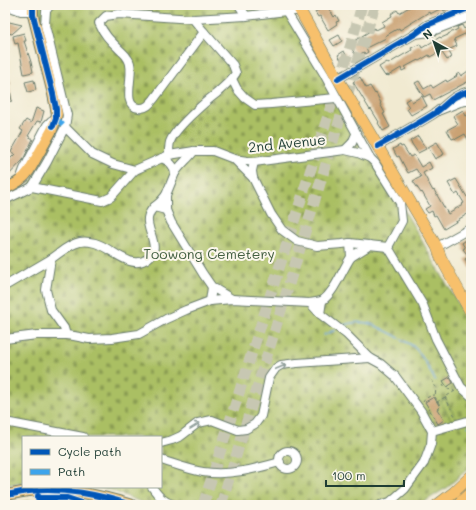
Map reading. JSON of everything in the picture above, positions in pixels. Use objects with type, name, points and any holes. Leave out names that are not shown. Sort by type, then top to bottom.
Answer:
[{"type":"highway","points":[[298,8],[437,247],[471,313]]},
{"type":"highway","points":[[437,247],[445,256],[471,302]]},
{"type":"highway","points":[[450,500],[471,476]]},
{"type":"highway","points":[[437,505],[450,500],[471,484]]},
{"type":"highway","points":[[457,505],[471,492]]},
{"type":"main road","points":[[5,188],[24,178],[33,166],[52,130],[56,118],[54,94],[33,14],[33,8]]},
{"type":"main road","points":[[5,495],[38,490],[75,492],[95,495],[132,505]]},
{"type":"street","points":[[5,5],[21,11],[33,8]]},
{"type":"street","points":[[5,200],[32,187],[66,127],[68,115],[46,25],[46,11],[50,5]]},
{"type":"street","points":[[239,5],[246,16]]},
{"type":"street","points":[[338,79],[415,34],[427,25],[471,7]]},
{"type":"street","points":[[204,32],[159,93],[148,106],[142,109],[136,108],[129,99],[132,67],[128,58],[105,35],[99,23],[106,16],[119,14],[193,19],[246,16],[298,8]]},
{"type":"street","points":[[286,11],[324,74],[370,158],[375,163],[400,204],[402,221],[388,247]]},
{"type":"street","points":[[415,34],[433,32],[471,16]]},
{"type":"street","points":[[175,173],[172,164],[166,157],[173,136],[206,101],[232,80],[236,72],[233,65],[193,19]]},
{"type":"street","points":[[232,80],[245,98],[255,105],[336,98]]},
{"type":"street","points":[[439,110],[453,97],[471,91]]},
{"type":"street","points":[[378,146],[439,110],[460,102],[471,100]]},
{"type":"street","points":[[32,187],[102,201],[111,197],[135,170],[113,164],[92,154],[66,127]]},
{"type":"street","points":[[345,150],[352,143],[356,134]]},
{"type":"street","points":[[345,150],[370,158]]},
{"type":"street","name":"2nd Avenue","points":[[135,170],[166,157],[194,151],[213,151],[234,159],[254,162],[345,150]]},
{"type":"street","points":[[5,286],[51,259],[70,245],[81,241],[95,243],[122,258],[136,262],[146,260],[154,250],[148,220],[150,213],[166,195],[178,168],[194,151]]},
{"type":"street","points":[[234,159],[253,178]]},
{"type":"street","points":[[254,162],[252,171],[253,178],[271,214],[282,230],[297,241],[317,246],[350,243],[388,247]]},
{"type":"street","points":[[166,195],[166,210],[183,242],[203,274],[212,287],[232,299]]},
{"type":"street","points":[[154,207],[166,210]]},
{"type":"street","points":[[437,247],[471,228]]},
{"type":"street","points":[[350,243],[351,257]]},
{"type":"street","points":[[5,339],[37,335],[66,335],[89,339],[112,338],[139,334],[166,319],[210,301],[232,299],[310,303],[322,301],[328,296],[336,285],[351,257],[370,245]]},
{"type":"street","points":[[388,247],[423,305],[458,389],[471,396]]},
{"type":"street","points":[[51,259],[46,290],[51,310],[64,328],[66,335]]},
{"type":"street","points":[[210,301],[212,287]]},
{"type":"street","points":[[320,314],[322,301]]},
{"type":"street","points":[[310,303],[320,314],[346,334],[370,358],[381,364],[395,376],[421,411],[432,431],[431,444],[424,463],[405,489],[390,502],[380,505]]},
{"type":"street","points":[[162,442],[181,436],[198,423],[212,420],[238,430],[246,429],[255,424],[261,416],[269,378],[276,368],[281,365],[370,358]]},
{"type":"street","points":[[432,431],[471,420]]},
{"type":"street","points":[[5,422],[78,436]]},
{"type":"street","points":[[162,460],[203,472],[223,473],[248,470],[280,462]]},
{"type":"street","points":[[153,488],[158,496],[174,505]]},
{"type":"street","points":[[441,505],[450,500]]},
{"type":"path","points":[[432,380],[436,388],[435,397],[441,407]]},
{"type":"path","points":[[443,385],[445,388],[458,389]]},
{"type":"path","points":[[437,401],[458,389]]},
{"type":"path","points":[[423,403],[424,400],[435,395]]},
{"type":"path","points":[[445,397],[459,423]]},
{"type":"path","points":[[147,504],[151,505]]},
{"type":"green space","name":"Toowong Cemetery","points":[[41,5],[286,5],[471,326],[471,466],[446,488],[419,505],[148,505],[111,490],[102,488],[162,488],[162,436],[22,436],[22,482],[5,485],[5,198],[29,186],[65,118],[39,21],[38,10]]},
{"type":"green space","points":[[444,399],[457,420],[452,421],[441,403]]},
{"type":"green space","points":[[28,501],[68,501],[80,505],[7,505]]},
{"type":"building","points":[[327,5],[334,17],[336,15],[339,21],[328,30],[320,16],[318,17],[315,12]]},
{"type":"building","points":[[413,5],[454,5],[444,11],[442,8],[430,14],[429,12],[400,30],[399,28],[385,36],[386,38],[366,48],[368,52],[365,54],[364,52],[356,56],[349,44],[375,28],[376,30],[384,26],[382,22],[392,16],[391,14],[397,10],[399,13]]},
{"type":"building","points":[[5,21],[22,25],[12,34],[5,32]]},
{"type":"building","points":[[471,24],[471,41],[467,33],[454,39],[457,46],[448,50],[452,57],[447,60],[441,51],[430,57],[429,55],[419,61],[418,60],[405,67],[406,69],[402,71],[401,68],[388,76],[385,76],[379,67],[387,62],[388,64],[412,50],[411,48],[420,44],[422,48],[440,37],[441,38],[448,35],[458,29],[457,27],[462,25],[464,29]]},
{"type":"building","points":[[24,33],[26,41],[24,41],[33,72],[24,74],[18,43],[15,44],[13,36]]},
{"type":"building","points":[[339,35],[342,41],[334,46],[330,40]]},
{"type":"building","points":[[344,51],[349,61],[344,65],[338,55]]},
{"type":"building","points":[[471,69],[471,80],[433,100],[430,94],[424,97],[415,83],[419,81],[424,89],[431,85],[433,88],[446,80],[447,82],[459,73],[461,76]]},
{"type":"building","points":[[8,74],[11,84],[9,85],[12,101],[5,102],[5,75]]},
{"type":"building","points":[[360,77],[366,88],[370,86],[375,94],[376,93],[381,103],[380,104],[385,113],[383,114],[390,127],[383,131],[378,123],[379,122],[353,82]]},
{"type":"building","points":[[34,80],[36,90],[28,92],[25,82]]},
{"type":"building","points":[[422,96],[427,106],[411,115],[407,109],[409,107],[405,101],[410,98],[412,102]]},
{"type":"building","points":[[36,108],[44,111],[41,122],[37,121],[28,136],[33,139],[23,160],[5,179],[5,164],[15,154],[11,152],[23,131],[20,129],[26,120],[31,123]]},
{"type":"building","points":[[463,110],[466,116],[471,113],[471,145],[465,134],[456,139],[452,139],[447,130],[458,124],[453,116]]},
{"type":"building","points":[[418,136],[426,149],[418,153],[410,141]]},
{"type":"building","points":[[437,142],[444,154],[435,159],[428,147]]},
{"type":"building","points":[[400,145],[401,147],[403,146],[410,157],[414,155],[421,167],[429,162],[432,168],[423,173],[448,214],[464,203],[458,193],[455,195],[448,183],[456,179],[467,197],[471,195],[471,212],[444,229],[436,215],[434,216],[432,211],[428,213],[425,209],[430,206],[422,192],[421,193],[413,181],[421,177],[416,169],[408,173],[399,156],[397,157],[393,149]]},
{"type":"building","points":[[469,238],[471,242],[471,269],[465,259],[469,257],[463,249],[465,248],[462,243]]},
{"type":"building","points":[[450,377],[453,383],[447,387],[443,381]]},
{"type":"building","points":[[434,397],[440,407],[437,409],[444,420],[438,424],[425,402]]},
{"type":"waterway","points":[[341,326],[356,322],[369,323],[408,343],[413,346],[426,362],[435,380]]},
{"type":"waterway","points":[[324,335],[335,330]]},
{"type":"tunnel","points":[[203,505],[351,44],[362,5]]},
{"type":"tunnel","points":[[221,505],[375,5]]},
{"type":"marked path","points":[[56,118],[65,127]]},
{"type":"cycle path","points":[[34,5],[33,15],[56,109],[56,118],[53,126]]},
{"type":"cycle path","points":[[338,79],[415,34],[427,25],[471,7]]},
{"type":"cycle path","points":[[378,146],[432,115],[458,95],[471,91]]},
{"type":"cycle path","points":[[5,495],[42,490],[68,491],[94,495],[132,505]]},
{"type":"cycle path","points":[[38,496],[38,498],[67,498],[87,505]]}]
